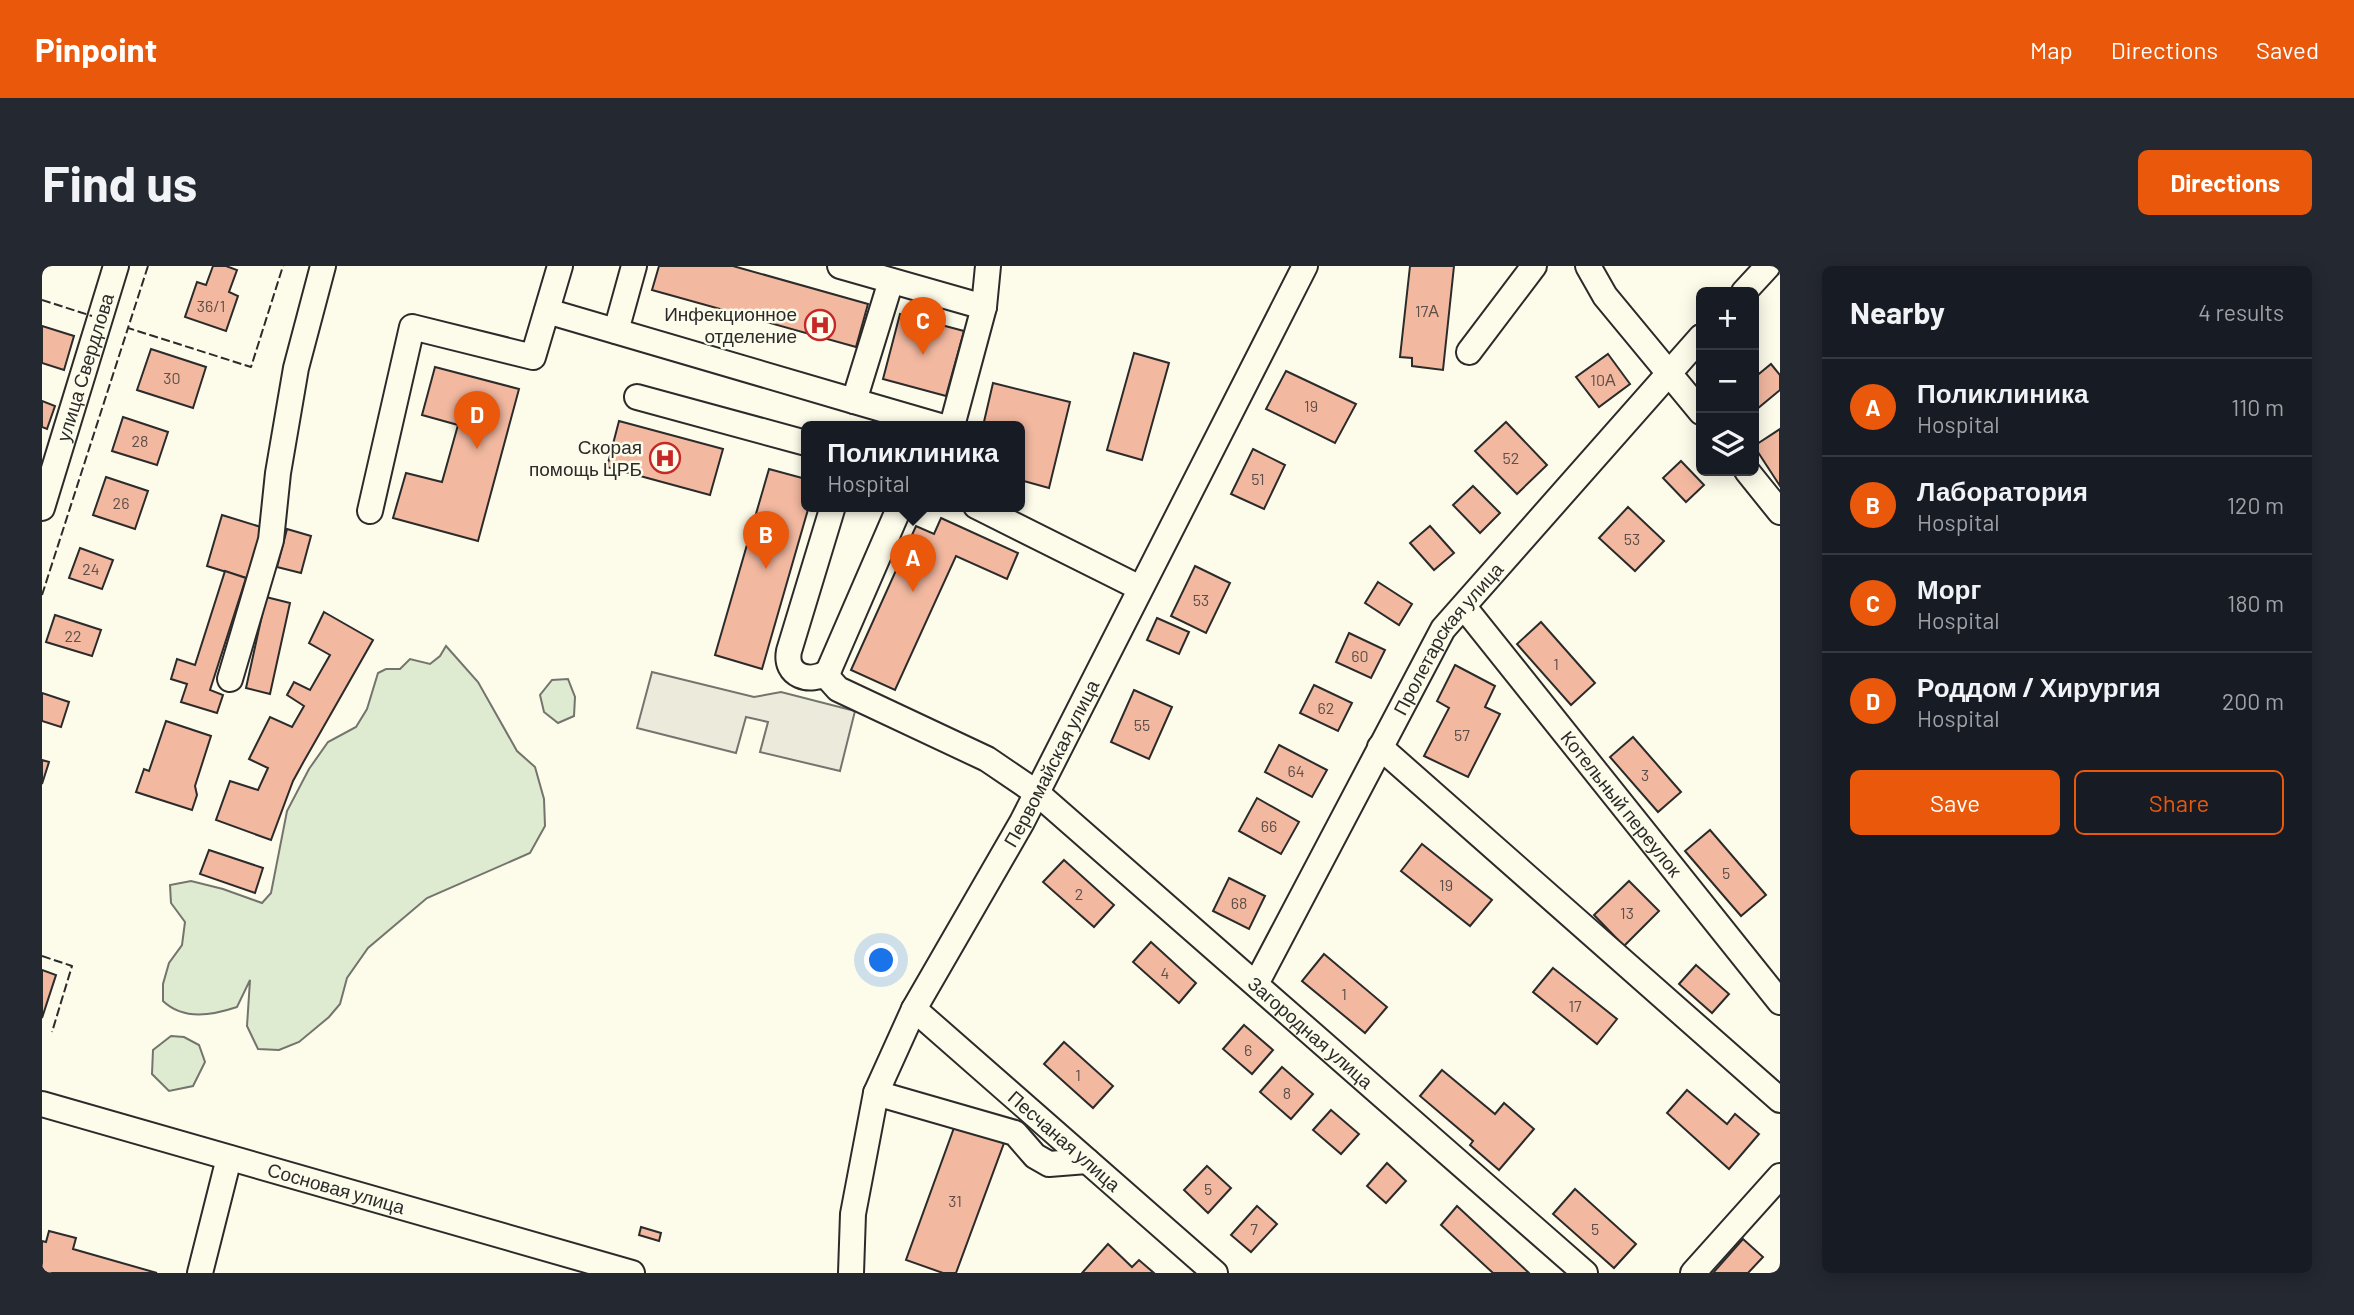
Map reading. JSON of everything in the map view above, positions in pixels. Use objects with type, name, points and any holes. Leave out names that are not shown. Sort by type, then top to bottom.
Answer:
[{"type":"street","name":"улица Свердлова","points":[[42,508],[116,266]]},
{"type":"street","points":[[230,679],[271,540],[278,473],[296,368],[323,266]]},
{"type":"street","points":[[370,511],[412,327],[533,357],[559,266]]},
{"type":"street","points":[[615,331],[634,266]]},
{"type":"street","points":[[840,266],[984,307]]},
{"type":"street","points":[[953,421],[984,307],[988,266]]},
{"type":"street","name":"Первомайская улица","points":[[851,1273],[853,1214],[876,1093],[914,1009],[1022,822],[1305,266]]},
{"type":"street","points":[[1469,352],[1534,266]]},
{"type":"street","points":[[1588,266],[1605,296],[1696,406]]},
{"type":"street","points":[[1749,287],[1769,266]]},
{"type":"street","points":[[854,401],[891,281]]},
{"type":"street","points":[[547,311],[923,421]]},
{"type":"street","name":"Пролетарская улица","points":[[1256,984],[1443,629],[1696,342]]},
{"type":"street","points":[[637,397],[801,442]]},
{"type":"street","points":[[1752,476],[1780,512]]},
{"type":"street","points":[[831,512],[788,662],[794,672],[816,677],[828,671],[897,512]]},
{"type":"street","points":[[988,512],[1140,588]]},
{"type":"street","name":"Котельный переулок","points":[[1464,607],[1780,1002]]},
{"type":"street","name":"Загородная улица","points":[[828,671],[829,679],[838,688],[986,759],[1037,793],[1585,1273]]},
{"type":"street","points":[[1380,747],[1780,1100]]},
{"type":"street","name":"Песчаная улица","points":[[914,1009],[1215,1273]]},
{"type":"street","points":[[876,1093],[1015,1133],[1035,1156],[1049,1164],[1087,1161]]},
{"type":"street","name":"Сосновая улица","points":[[42,1104],[632,1273]]},
{"type":"street","points":[[200,1273],[229,1158]]},
{"type":"street","points":[[1693,1273],[1780,1176]]},
{"type":"green space","points":[[446,646],[478,682],[517,751],[535,767],[544,799],[545,826],[530,853],[427,898],[368,948],[347,978],[340,1004],[299,1042],[279,1050],[258,1049],[247,1026],[250,980],[237,1007],[218,1012],[189,1014],[180,1012],[163,1001],[163,984],[169,963],[182,945],[185,922],[171,903],[170,885],[191,881],[262,903],[271,893],[287,811],[309,769],[328,742],[356,727],[367,709],[378,673],[386,669],[400,669],[410,659],[430,664],[440,656]]},
{"type":"green space","points":[[568,679],[575,697],[574,716],[558,723],[544,712],[540,695],[552,680]]},
{"type":"green space","points":[[171,1036],[184,1037],[199,1045],[205,1062],[193,1086],[169,1091],[152,1074],[153,1050]]},
{"type":"shaded area","points":[[652,672],[754,697],[781,692],[855,711],[840,771],[760,752],[768,722],[746,717],[736,753],[637,728]]},
{"type":"building","points":[[213,266],[226,266],[237,270],[229,292],[238,296],[226,331],[185,317],[197,282],[206,285]]},
{"type":"building","name":"Инфекционное отделение","points":[[659,266],[733,266],[868,304],[856,347],[652,290]]},
{"type":"building","points":[[1410,266],[1454,266],[1443,370],[1412,366],[1412,358],[1400,357]]},
{"type":"building","points":[[900,314],[964,331],[946,396],[883,379]]},
{"type":"building","points":[[42,326],[74,336],[64,370],[42,363]]},
{"type":"building","points":[[151,349],[206,367],[193,408],[137,390]]},
{"type":"building","points":[[1134,353],[1169,363],[1142,460],[1107,450]]},
{"type":"building","points":[[1608,354],[1630,384],[1599,407],[1576,377]]},
{"type":"building","points":[[1771,364],[1780,375],[1780,390],[1759,407],[1759,374]]},
{"type":"building","points":[[435,367],[519,389],[478,541],[393,518],[406,473],[442,482],[458,425],[422,415]]},
{"type":"building","points":[[1286,371],[1356,404],[1335,443],[1266,409]]},
{"type":"building","points":[[993,383],[1070,402],[1049,488],[1025,481],[1025,421],[984,421]]},
{"type":"building","points":[[42,401],[55,406],[47,429],[42,427]]},
{"type":"building","points":[[123,417],[168,432],[157,465],[112,451]]},
{"type":"building","name":"Скорая помощь ЦРБ","points":[[619,421],[723,449],[710,495],[607,467]]},
{"type":"building","points":[[1506,422],[1547,465],[1517,494],[1475,451]]},
{"type":"building","points":[[1780,429],[1780,486],[1759,454],[1759,443]]},
{"type":"building","points":[[1253,449],[1285,465],[1264,509],[1231,494]]},
{"type":"building","points":[[1681,461],[1704,485],[1686,502],[1663,478]]},
{"type":"building","points":[[769,469],[801,478],[801,512],[807,512],[762,669],[715,655]]},
{"type":"building","points":[[106,477],[148,491],[135,529],[93,515]]},
{"type":"building","points":[[1473,486],[1500,513],[1480,533],[1453,505]]},
{"type":"building","points":[[1628,507],[1664,541],[1635,571],[1599,538]]},
{"type":"building","points":[[222,515],[264,528],[249,579],[207,566]]},
{"type":"building","points":[[941,518],[1018,553],[1007,579],[956,556],[895,690],[851,670],[916,526],[934,534]]},
{"type":"building","points":[[1430,526],[1454,553],[1434,570],[1410,543]]},
{"type":"building","points":[[287,529],[311,536],[301,573],[277,567]]},
{"type":"building","points":[[80,548],[113,560],[102,589],[69,578]]},
{"type":"building","points":[[1195,566],[1230,583],[1206,633],[1171,616]]},
{"type":"building","points":[[225,571],[246,578],[210,690],[223,695],[217,713],[181,702],[187,684],[171,679],[177,659],[195,665]]},
{"type":"building","points":[[1378,582],[1412,604],[1399,625],[1365,603]]},
{"type":"building","points":[[266,597],[290,603],[270,694],[246,688]]},
{"type":"building","points":[[324,612],[373,640],[293,781],[271,840],[216,820],[230,781],[258,790],[268,768],[249,759],[270,717],[292,727],[304,706],[287,695],[294,682],[310,690],[330,655],[309,643]]},
{"type":"building","points":[[55,615],[101,630],[92,656],[46,642]]},
{"type":"building","points":[[1157,618],[1189,632],[1179,654],[1147,640]]},
{"type":"building","points":[[1541,622],[1595,683],[1571,705],[1517,644]]},
{"type":"building","points":[[1349,633],[1385,650],[1371,678],[1336,662]]},
{"type":"building","points":[[1455,665],[1495,686],[1485,707],[1500,714],[1468,777],[1424,756],[1449,708],[1437,701]]},
{"type":"building","points":[[1314,685],[1352,703],[1338,731],[1300,713]]},
{"type":"building","points":[[1134,690],[1172,707],[1149,759],[1111,742]]},
{"type":"building","points":[[42,693],[69,702],[61,727],[42,721]]},
{"type":"building","points":[[166,721],[211,736],[195,786],[197,795],[192,810],[136,792],[144,769],[149,771]]},
{"type":"building","points":[[1633,737],[1681,792],[1658,812],[1610,757]]},
{"type":"building","points":[[1279,745],[1327,770],[1312,797],[1265,772]]},
{"type":"building","points":[[42,760],[49,762],[42,784]]},
{"type":"building","points":[[1257,798],[1299,822],[1281,854],[1239,831]]},
{"type":"building","points":[[1710,830],[1766,895],[1741,916],[1685,851]]},
{"type":"building","points":[[1422,844],[1492,900],[1470,926],[1401,871]]},
{"type":"building","points":[[209,850],[263,868],[255,893],[200,874]]},
{"type":"building","points":[[1064,860],[1114,905],[1094,927],[1043,882]]},
{"type":"building","points":[[1229,878],[1265,896],[1249,929],[1213,911]]},
{"type":"building","points":[[1629,881],[1659,911],[1624,946],[1594,915]]},
{"type":"building","points":[[1151,942],[1196,983],[1179,1003],[1133,962]]},
{"type":"building","points":[[1324,954],[1387,1007],[1365,1033],[1302,981]]},
{"type":"building","points":[[1696,965],[1729,994],[1712,1013],[1679,984]]},
{"type":"building","points":[[1553,968],[1617,1019],[1597,1044],[1533,992]]},
{"type":"building","points":[[42,970],[56,975],[42,1018]]},
{"type":"building","points":[[1244,1025],[1273,1050],[1252,1074],[1223,1049]]},
{"type":"building","points":[[1064,1042],[1113,1086],[1093,1108],[1044,1064]]},
{"type":"building","points":[[1282,1067],[1313,1094],[1291,1119],[1260,1092]]},
{"type":"building","points":[[1442,1070],[1495,1114],[1504,1103],[1534,1129],[1499,1170],[1470,1145],[1473,1141],[1420,1096]]},
{"type":"building","points":[[1687,1090],[1727,1124],[1735,1114],[1759,1134],[1729,1169],[1667,1113]]},
{"type":"building","points":[[1331,1110],[1359,1134],[1341,1154],[1313,1130]]},
{"type":"building","points":[[955,1125],[1004,1143],[956,1273],[943,1273],[906,1260]]},
{"type":"building","points":[[1387,1163],[1406,1181],[1386,1203],[1367,1186]]},
{"type":"building","points":[[1207,1166],[1231,1188],[1208,1213],[1184,1190]]},
{"type":"building","points":[[1575,1189],[1636,1244],[1614,1268],[1553,1214]]},
{"type":"building","points":[[1257,1206],[1277,1224],[1251,1252],[1231,1235]]},
{"type":"building","points":[[1457,1206],[1529,1273],[1493,1273],[1441,1225]]},
{"type":"building","points":[[641,1227],[661,1233],[659,1241],[639,1235]]},
{"type":"building","points":[[49,1231],[76,1238],[73,1249],[157,1273],[42,1273],[42,1241],[46,1242]]},
{"type":"building","points":[[1743,1239],[1763,1257],[1748,1273],[1713,1273]]},
{"type":"building","points":[[1108,1244],[1132,1267],[1139,1260],[1154,1273],[1082,1273]]},
{"type":"fence","points":[[148,266],[128,328],[251,367],[283,266]]},
{"type":"fence","points":[[42,300],[92,316]]},
{"type":"fence","points":[[42,595],[128,328]]},
{"type":"fence","points":[[42,956],[72,966],[52,1032]]},
{"type":"place","name":"Инфекционное отделение","points":[[820,325]]},
{"type":"place","name":"Морг","points":[[923,355]]},
{"type":"place","name":"Роддом / Хирургия","points":[[477,449]]},
{"type":"place","name":"Скорая помощь ЦРБ","points":[[665,458]]},
{"type":"place","name":"Лаборатория","points":[[766,569]]},
{"type":"place","name":"Поликлиника","points":[[913,592]]}]
